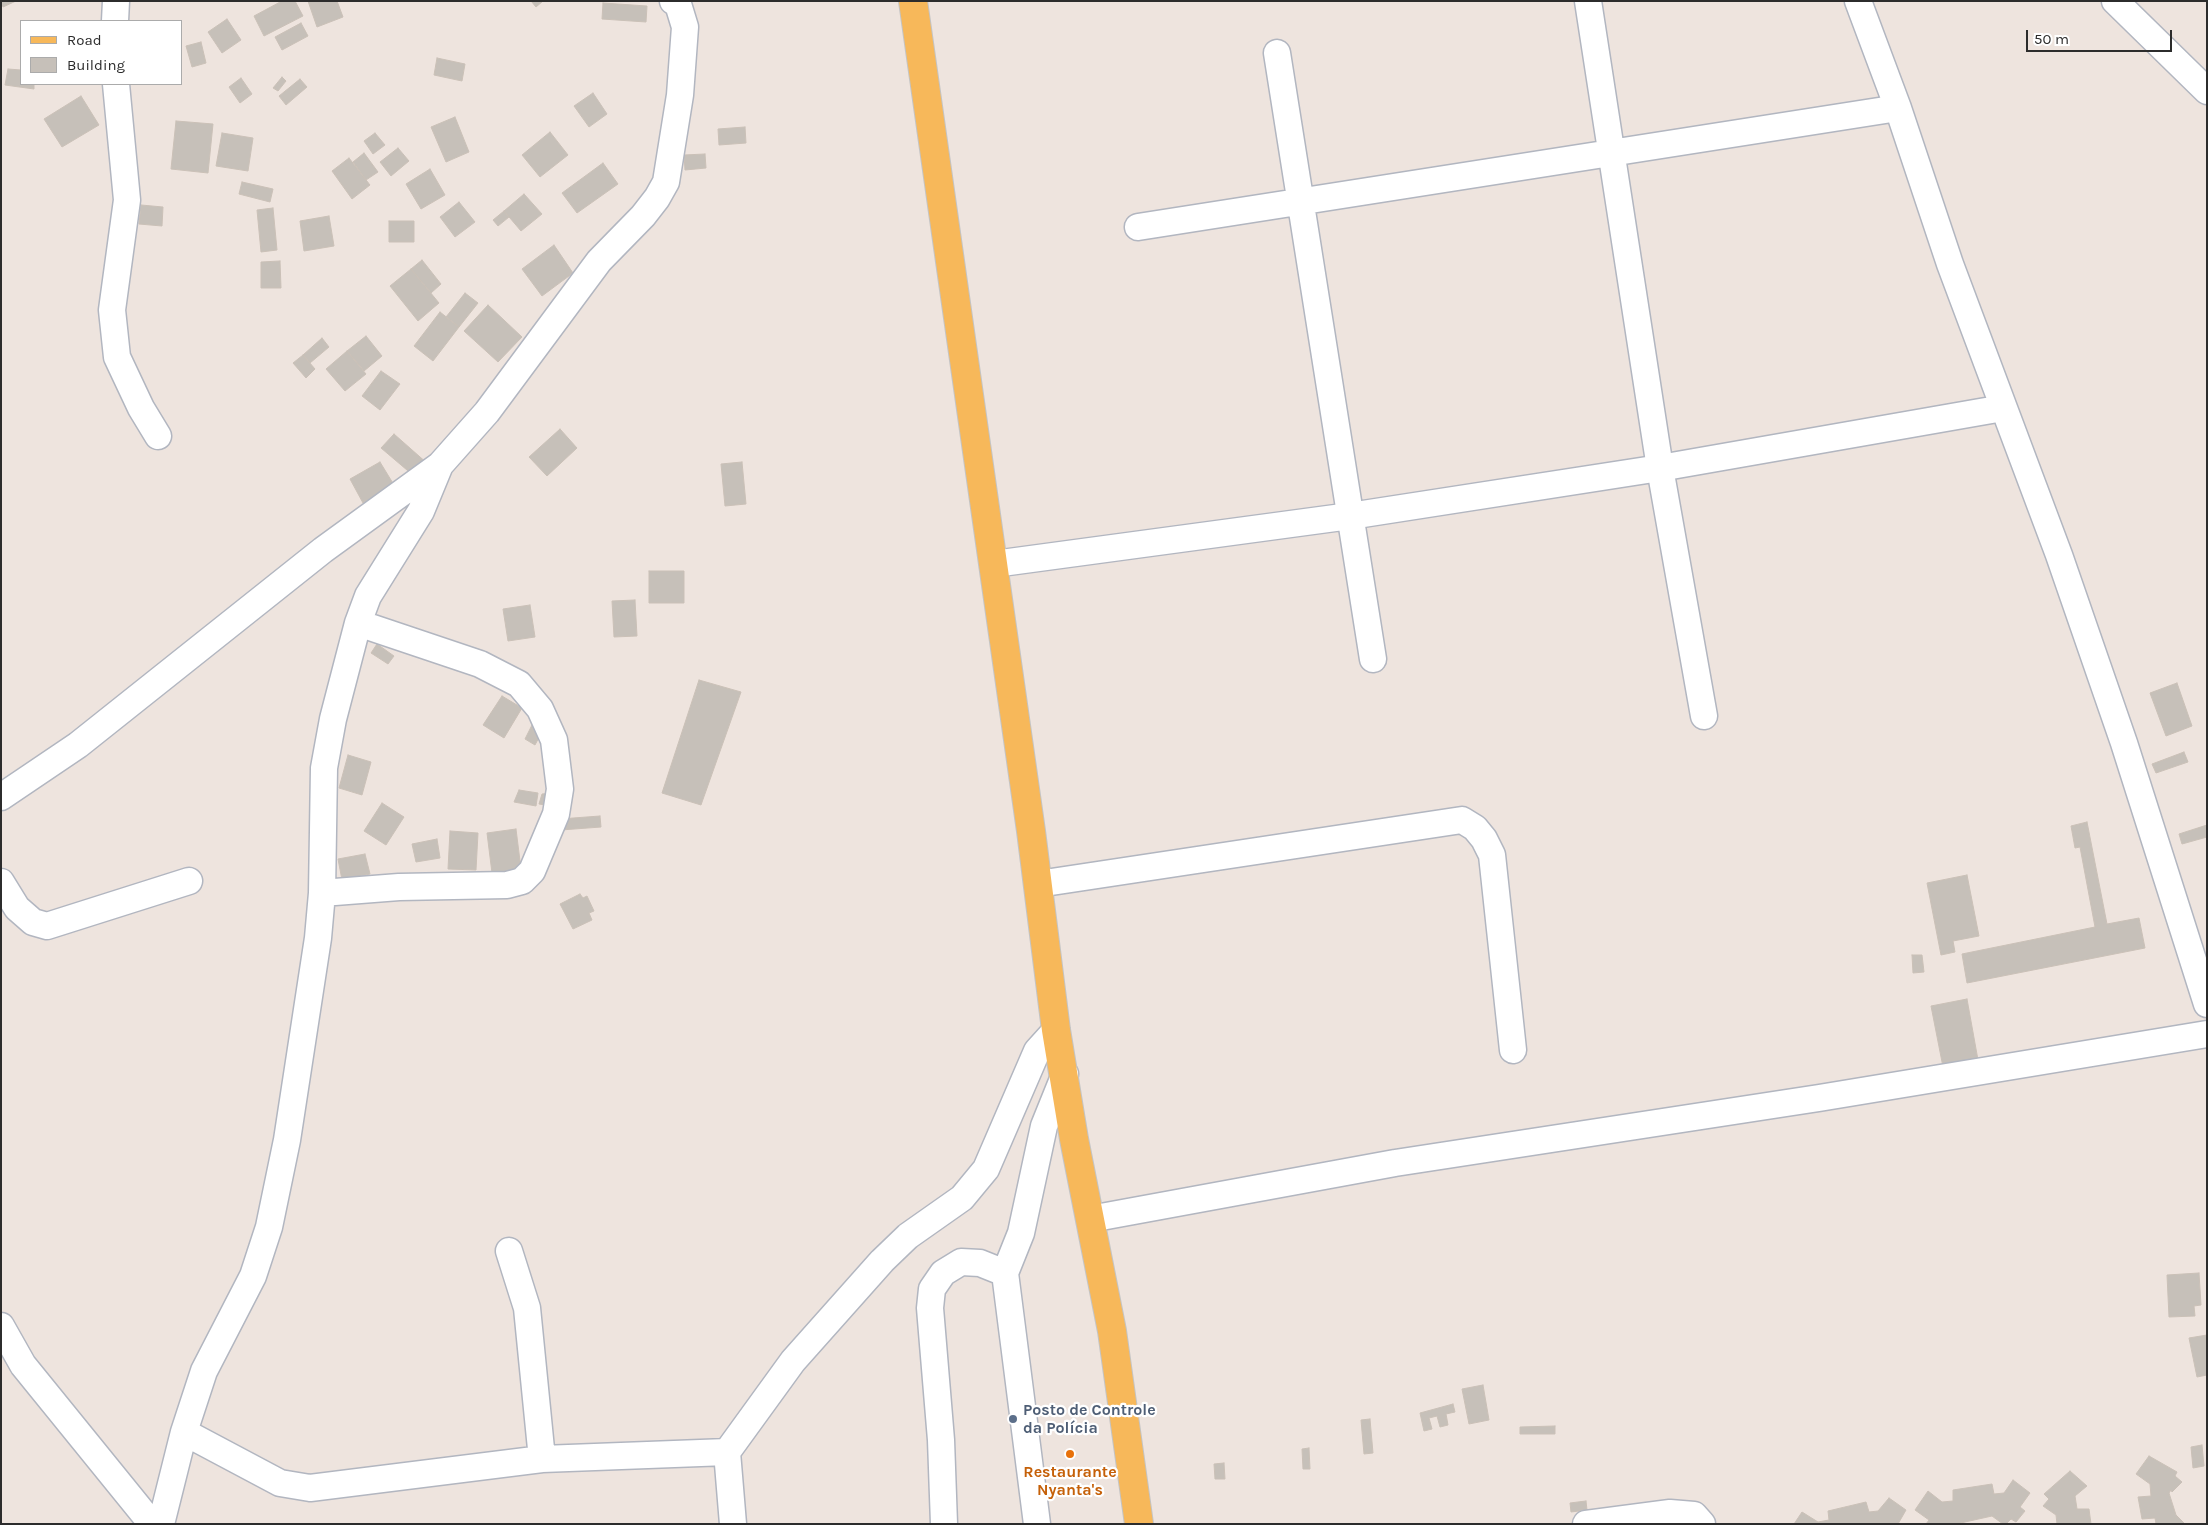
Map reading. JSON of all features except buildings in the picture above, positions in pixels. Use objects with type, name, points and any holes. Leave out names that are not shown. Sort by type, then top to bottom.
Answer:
[{"type":"main road","points":[[913,1],[994,564],[1056,1030],[1065,1074],[1074,1139],[1112,1331],[1139,1524]]},
{"type":"street","points":[[115,20],[116,1]]},
{"type":"street","points":[[1,797],[78,745],[322,550],[440,465],[487,412],[598,261],[648,210],[666,182],[680,95],[686,27],[678,4],[673,1]]},
{"type":"street","points":[[1588,1],[1660,468],[1704,716]]},
{"type":"street","points":[[1858,1],[1898,108],[1950,264],[2059,555],[2124,743],[2207,1004]]},
{"type":"street","points":[[2115,1],[2207,90]]},
{"type":"street","points":[[1277,53],[1373,659]]},
{"type":"street","points":[[116,85],[127,200],[112,310],[117,357],[141,408],[158,436]]},
{"type":"street","points":[[1138,227],[1898,108]]},
{"type":"street","points":[[994,564],[1350,516],[1660,468],[2003,408]]},
{"type":"street","points":[[161,1524],[184,1432],[204,1371],[253,1276],[270,1227],[288,1130],[318,938],[322,893],[324,768],[333,719],[358,623],[368,596],[421,511],[440,465]]},
{"type":"street","points":[[322,893],[400,887],[507,885],[522,881],[532,871],[556,814],[560,789],[554,740],[540,709],[519,684],[480,664],[358,623]]},
{"type":"street","points":[[1038,884],[1462,820],[1484,839],[1492,855],[1514,1050]]},
{"type":"street","points":[[1,882],[17,908],[33,922],[47,926],[189,881]]},
{"type":"street","points":[[733,1524],[726,1452],[793,1361],[882,1261],[908,1236],[962,1198],[986,1169],[1037,1051],[1056,1030]]},
{"type":"street","points":[[1090,1219],[1395,1163],[1819,1098],[2207,1034]]},
{"type":"street","points":[[1037,1524],[1005,1273],[1021,1233],[1044,1126],[1065,1074]]},
{"type":"street","points":[[509,1251],[527,1308],[542,1459]]},
{"type":"street","points":[[944,1524],[941,1440],[930,1308],[932,1289],[942,1273],[961,1262],[980,1263],[1005,1273]]},
{"type":"street","points":[[1,1327],[23,1365],[152,1524]]},
{"type":"street","points":[[184,1432],[280,1483],[310,1488],[542,1459],[726,1452]]},
{"type":"street","points":[[1586,1524],[1670,1513],[1694,1515],[1702,1524]]},
{"type":"place","name":"Posto de Controle da Polícia","points":[[1013,1419]]},
{"type":"place","name":"Restaurante Nyanta's","points":[[1070,1454]]}]
